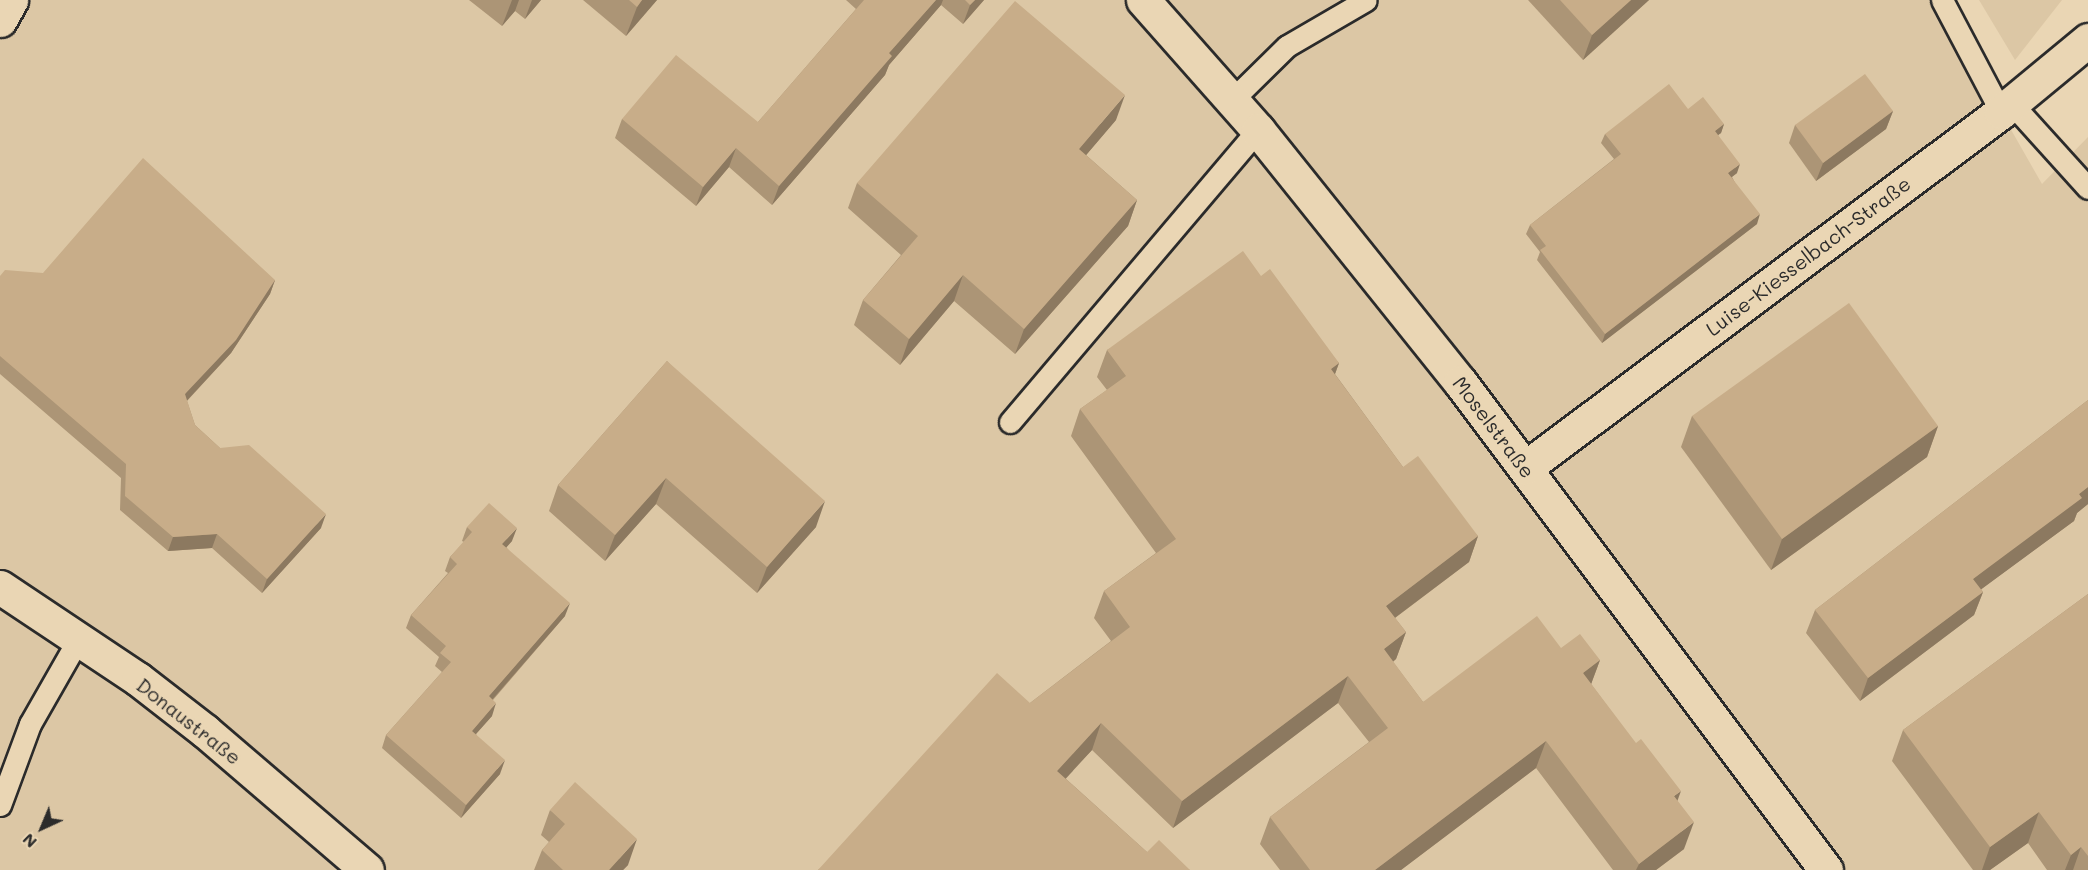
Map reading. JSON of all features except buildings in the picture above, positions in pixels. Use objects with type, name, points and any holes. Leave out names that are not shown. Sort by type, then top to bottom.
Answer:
[{"type":"street","points":[[0,20],[10,0]]},
{"type":"street","name":"Moselstraße","points":[[1143,0],[1258,130],[1525,468],[1826,870]]},
{"type":"street","name":"Luise-Kiesselbach-Straße","points":[[1525,468],[2007,108],[2088,40]]},
{"type":"street","name":"Donaustraße","points":[[0,587],[78,638],[205,731],[367,870]]},
{"type":"lane","points":[[1231,101],[1287,46],[1366,0]]},
{"type":"lane","points":[[1942,0],[2007,108],[2088,188]]},
{"type":"lane","points":[[1010,422],[1258,130]]},
{"type":"lane","points":[[0,805],[30,724],[78,638]]},
{"type":"shaded area","points":[[0,0],[1937,0],[2042,184],[2088,137],[2088,870],[0,870]]},
{"type":"shaded area","points":[[1979,0],[2062,0],[2015,60]]}]
